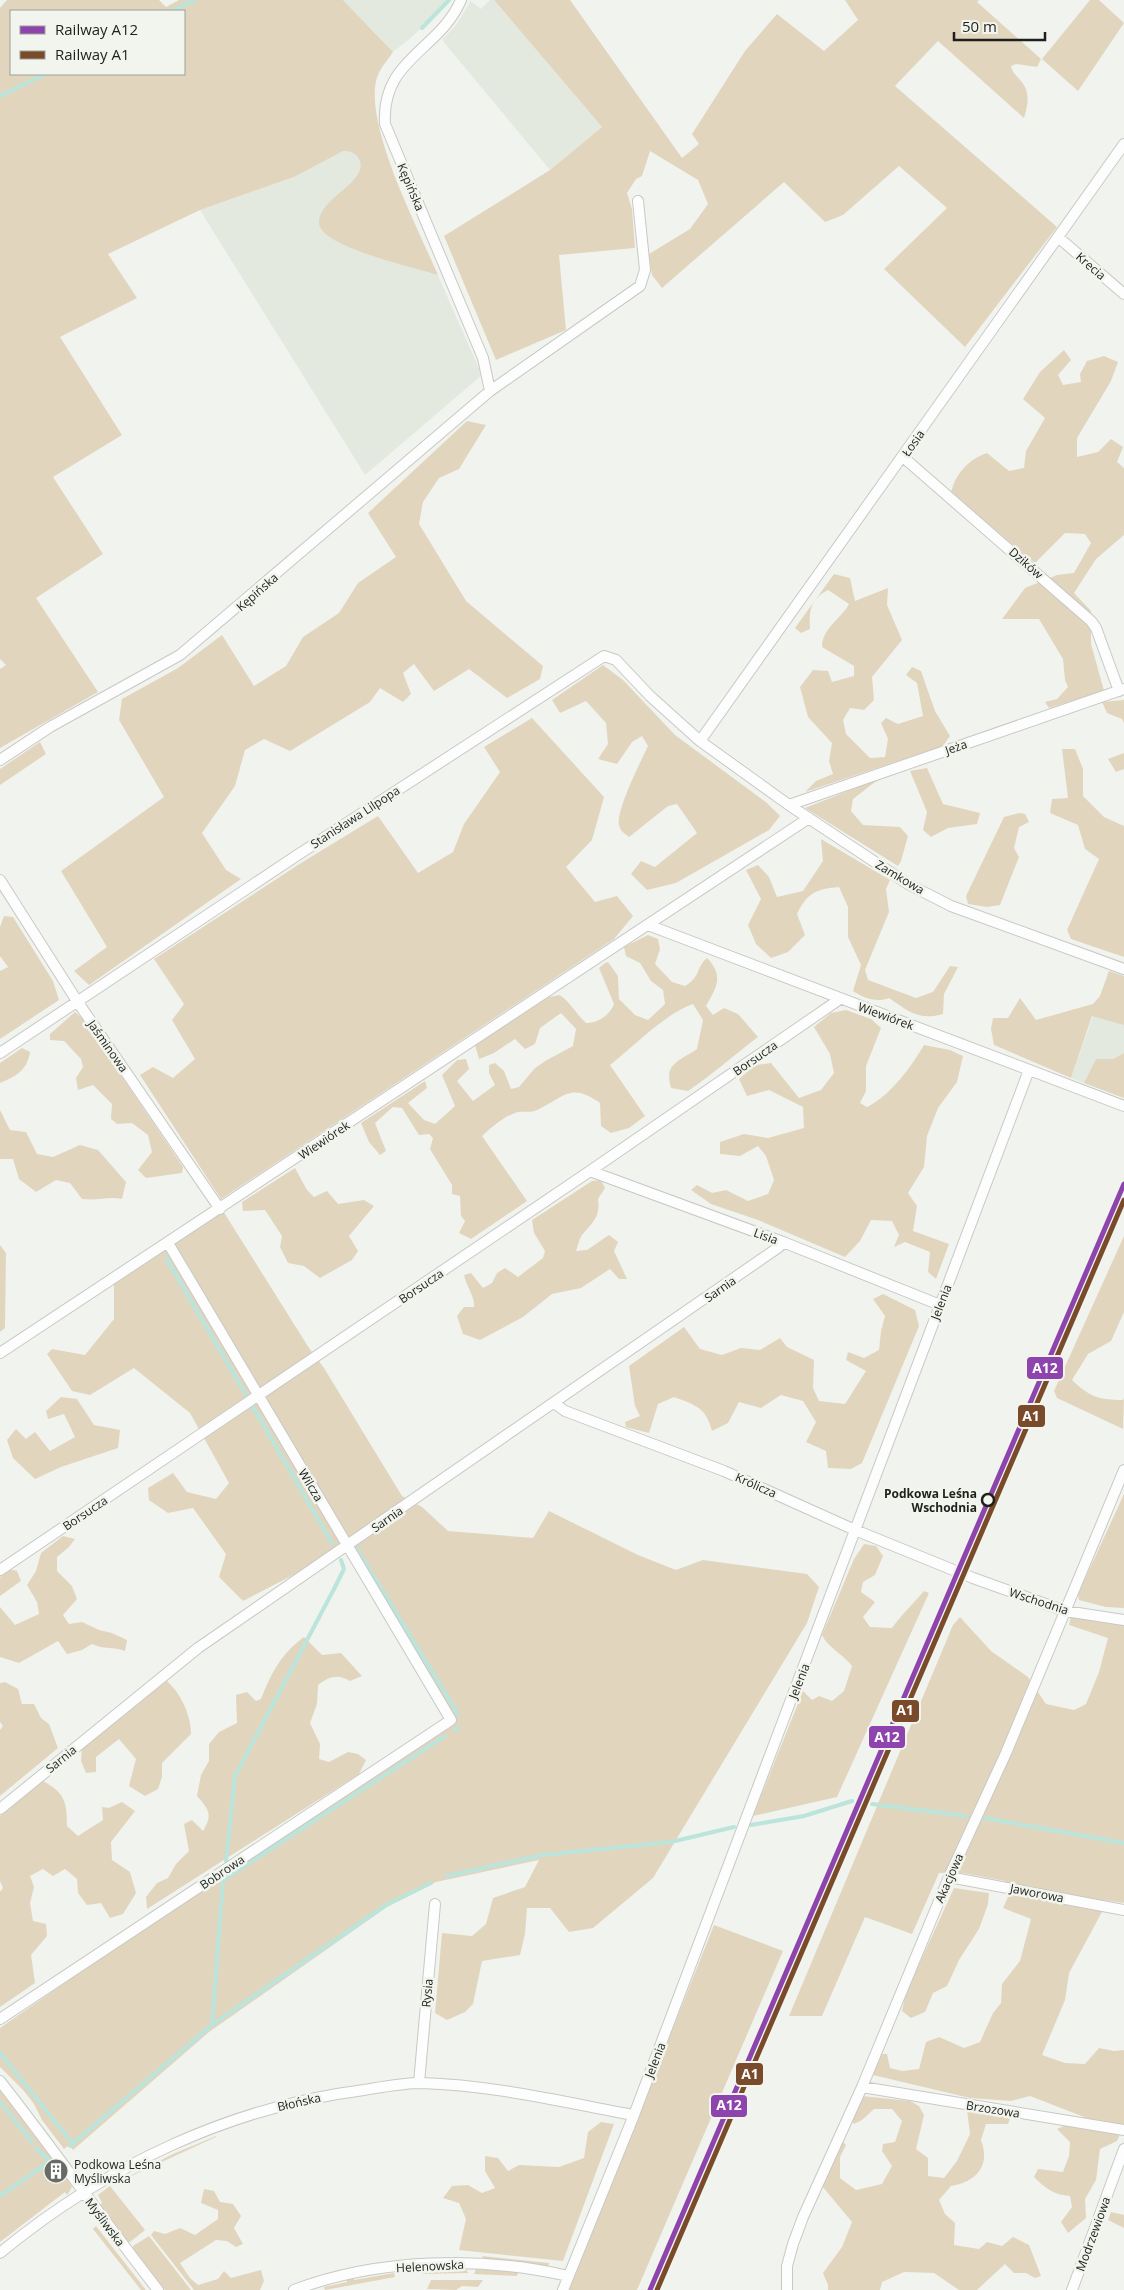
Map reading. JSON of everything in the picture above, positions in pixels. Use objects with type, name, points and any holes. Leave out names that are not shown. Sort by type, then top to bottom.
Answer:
[{"type":"street","name":"Kępińska","points":[[461,0],[448,22],[395,77],[386,99],[385,124],[484,358],[490,391]]},
{"type":"street","name":"Łosia","points":[[700,741],[904,457],[1124,144]]},
{"type":"street","name":"Kępińska","points":[[0,760],[50,727],[187,650],[490,391],[640,286],[644,270],[638,201]]},
{"type":"street","name":"Krecia","points":[[1058,237],[1124,294]]},
{"type":"street","name":"Dzików","points":[[904,457],[1091,621],[1096,628],[1122,690]]},
{"type":"street","name":"Stanisława Lilpopa","points":[[0,1053],[604,656],[616,660],[650,696],[700,741]]},
{"type":"street","name":"Jeża","points":[[789,804],[1122,690]]},
{"type":"street","name":"Zamkowa","points":[[700,741],[809,818],[908,884],[950,906],[1124,969]]},
{"type":"street","name":"Wiewiórek","points":[[0,1353],[809,818]]},
{"type":"street","name":"Jaśminowa","points":[[0,880],[77,1001],[220,1209]]},
{"type":"street","name":"Wiewiórek","points":[[648,925],[1124,1106]]},
{"type":"street","name":"Borsucza","points":[[0,1570],[590,1171],[840,999]]},
{"type":"street","name":"Jelenia","points":[[563,2290],[634,2115],[1029,1070]]},
{"type":"street","name":"Lisia","points":[[590,1171],[783,1242],[940,1305]]},
{"type":"street","name":"Sarnia","points":[[0,1809],[198,1648],[759,1262],[780,1247],[783,1242]]},
{"type":"street","name":"Wilcza","points":[[168,1243],[451,1720],[444,1725]]},
{"type":"street","name":"Królicza","points":[[554,1403],[565,1411],[724,1471],[855,1530],[958,1572]]},
{"type":"street","name":"Akacjowa","points":[[787,2290],[787,2266],[792,2244],[862,2087],[949,1877],[1006,1754],[1124,1470]]},
{"type":"street","name":"Wschodnia","points":[[958,1572],[1065,1611],[1124,1620]]},
{"type":"street","name":"Bobrowa","points":[[0,2019],[444,1725]]},
{"type":"street","name":"Jaworowa","points":[[949,1877],[1124,1910]]},
{"type":"street","name":"Rysia","points":[[419,2083],[435,1904]]},
{"type":"street","name":"Myśliwska","points":[[0,2081],[58,2155],[82,2192],[158,2290]]},
{"type":"street","name":"Błońska","points":[[0,2253],[82,2192],[144,2157],[206,2130],[272,2108],[340,2093],[419,2083],[498,2089],[634,2115]]},
{"type":"street","name":"Brzozowa","points":[[862,2087],[1124,2130]]},
{"type":"street","name":"Modrzewiowa","points":[[1072,2290],[1124,2149]]},
{"type":"street","name":"Helenowska","points":[[294,2290],[349,2272],[434,2264],[492,2264],[568,2276]]},
{"type":"shaded area","points":[[7,0],[159,0],[166,7],[179,0],[343,0],[393,52],[378,75],[375,94],[377,118],[394,175],[438,275],[391,262],[352,248],[324,232],[319,223],[321,214],[326,206],[358,175],[361,167],[356,155],[346,151],[294,177],[200,210],[108,254],[137,298],[60,337],[122,435],[53,477],[103,554],[36,598],[98,692],[0,748],[0,669],[6,665],[0,659],[0,8]]},
{"type":"shaded area","points":[[343,0],[449,0],[413,36],[393,52]]},
{"type":"shaded area","points":[[490,0],[494,0],[602,127],[550,170],[442,40],[456,25],[471,1],[481,9]]},
{"type":"shaded area","points":[[494,0],[570,0],[682,158],[699,144],[692,134],[745,51],[777,14],[824,51],[858,20],[845,0],[979,0],[977,2],[1041,59],[1037,67],[1016,64],[1011,66],[1013,72],[1026,89],[1027,103],[1024,118],[938,41],[895,86],[1057,227],[965,347],[884,269],[947,208],[899,166],[843,215],[825,222],[784,182],[662,288],[652,275],[649,254],[690,229],[708,204],[698,180],[650,151],[642,176],[636,179],[627,193],[632,209],[635,248],[559,255],[566,330],[496,360],[444,236],[550,170],[602,127]]},
{"type":"shaded area","points":[[1090,0],[1099,0],[1124,23],[1078,91],[1042,59]]},
{"type":"shaded area","points":[[359,97],[482,375],[365,475],[200,210],[294,177]]},
{"type":"shaded area","points":[[1064,350],[1071,360],[1058,375],[1063,385],[1081,382],[1080,374],[1087,361],[1104,356],[1118,362],[1111,381],[1077,438],[1077,457],[1098,452],[1111,439],[1123,447],[1117,462],[1124,468],[1124,535],[1096,559],[1074,593],[1091,611],[1091,644],[1104,691],[1049,708],[1045,702],[1057,699],[1068,687],[1065,680],[1063,659],[1039,619],[1002,619],[1025,588],[1057,575],[1074,573],[1091,543],[1085,534],[1065,533],[1035,563],[951,493],[959,474],[964,468],[974,459],[987,453],[1009,471],[1024,468],[1026,451],[1045,418],[1023,399],[1040,372]]},
{"type":"shaded area","points":[[467,421],[486,425],[459,469],[439,478],[423,502],[419,524],[466,601],[543,666],[540,679],[507,698],[469,669],[434,691],[414,664],[403,673],[411,694],[403,702],[380,688],[370,702],[290,751],[264,739],[245,750],[235,786],[202,833],[226,870],[241,879],[89,985],[74,971],[107,947],[61,871],[164,797],[119,720],[122,699],[178,668],[222,635],[254,686],[286,666],[303,637],[339,613],[358,583],[396,557],[368,513]]},
{"type":"shaded area","points":[[834,574],[850,578],[855,601],[888,588],[887,605],[902,640],[872,677],[874,700],[864,710],[850,708],[843,720],[846,734],[870,758],[885,757],[888,739],[881,723],[886,718],[898,724],[923,716],[917,683],[906,675],[912,667],[921,671],[935,711],[950,736],[943,746],[805,792],[816,781],[833,774],[829,761],[832,743],[808,717],[800,687],[813,670],[828,671],[832,682],[854,676],[854,666],[822,647],[828,629],[849,604],[828,590],[817,598],[812,606],[810,629],[801,633],[795,628]]},
{"type":"shaded area","points":[[603,665],[623,680],[675,735],[767,803],[780,816],[769,830],[676,883],[647,890],[631,874],[641,861],[655,867],[697,833],[677,804],[668,806],[629,837],[620,829],[619,818],[621,808],[648,746],[642,736],[632,742],[617,764],[598,759],[608,744],[606,723],[586,701],[560,713],[552,700]]},
{"type":"shaded area","points":[[1124,700],[1124,723],[1122,719],[1107,713],[1102,702]]},
{"type":"shaded area","points":[[532,718],[604,797],[592,840],[566,867],[595,902],[617,896],[633,916],[614,939],[221,1199],[140,1075],[153,1067],[173,1078],[195,1059],[172,1020],[184,1004],[154,959],[301,863],[378,816],[418,873],[453,852],[464,824],[500,772],[484,747]]},
{"type":"shaded area","points":[[40,742],[46,754],[0,785],[0,769]]},
{"type":"shaded area","points":[[1062,749],[1075,749],[1083,769],[1083,796],[1104,817],[1124,826],[1124,957],[1071,939],[1067,930],[1099,859],[1085,849],[1078,825],[1050,813],[1052,799],[1068,798]]},
{"type":"shaded area","points":[[1124,753],[1124,769],[1116,772],[1108,759]]},
{"type":"shaded area","points":[[927,768],[943,804],[980,813],[977,824],[948,828],[931,837],[923,830],[927,812],[910,771]]},
{"type":"shaded area","points":[[886,776],[853,799],[851,811],[863,825],[900,827],[908,836],[898,866],[805,808]]},
{"type":"shaded area","points":[[1019,813],[1025,814],[1029,822],[1019,827],[1014,848],[1019,857],[1000,905],[987,907],[968,904],[966,896],[1004,817]]},
{"type":"shaded area","points":[[821,839],[890,880],[886,889],[889,912],[865,970],[868,980],[916,998],[933,992],[950,966],[958,967],[944,994],[943,1014],[935,1016],[920,1015],[908,1011],[889,998],[880,1000],[870,999],[853,991],[861,965],[848,937],[848,907],[839,887],[813,893],[805,901],[797,914],[805,935],[788,952],[771,958],[756,944],[748,925],[761,899],[746,870],[758,865],[769,877],[777,897],[803,891],[823,861]]},
{"type":"shaded area","points":[[4,916],[13,917],[53,981],[59,1000],[0,1039],[0,971],[8,967],[0,956],[0,927]]},
{"type":"shaded area","points":[[648,935],[658,939],[660,949],[655,964],[672,982],[685,986],[694,979],[707,958],[716,970],[717,982],[706,1006],[713,1015],[724,1008],[738,1014],[758,1037],[688,1091],[671,1088],[669,1073],[671,1068],[679,1060],[697,1049],[703,1020],[693,1004],[683,1008],[650,1031],[610,1065],[645,1116],[629,1128],[611,1133],[601,1126],[600,1103],[581,1093],[568,1094],[535,1111],[518,1112],[503,1119],[482,1136],[527,1201],[471,1239],[459,1233],[465,1221],[461,1216],[460,1196],[452,1194],[452,1185],[430,1149],[433,1138],[429,1134],[419,1135],[402,1108],[393,1107],[375,1123],[386,1151],[380,1155],[369,1142],[361,1123],[425,1081],[427,1088],[408,1103],[424,1120],[435,1124],[455,1106],[442,1075],[457,1060],[466,1059],[469,1069],[457,1081],[473,1101],[495,1085],[489,1073],[489,1065],[495,1063],[504,1071],[511,1089],[519,1087],[535,1068],[573,1046],[576,1029],[561,1013],[540,1028],[535,1044],[525,1049],[515,1039],[494,1053],[479,1059],[475,1045],[549,997],[559,995],[562,997],[586,1023],[595,1022],[603,1018],[610,1012],[614,1004],[599,968],[605,963],[608,962],[618,976],[619,999],[635,1015],[648,1020],[665,1004],[663,990],[651,981],[640,963],[626,956],[624,947]]},
{"type":"shaded area","points":[[1109,971],[1124,976],[1124,1098],[1071,1078]]},
{"type":"shaded area","points":[[1109,971],[1124,976],[1124,1025],[1092,1016],[1071,1078],[994,1045],[991,1029],[993,1018],[1008,1018],[1020,998],[1036,1020],[1093,1004],[1100,996]]},
{"type":"shaded area","points":[[846,1010],[871,1019],[881,1028],[866,1066],[866,1091],[860,1103],[867,1107],[884,1096],[892,1088],[924,1045],[950,1050],[963,1056],[957,1082],[938,1108],[927,1136],[924,1167],[908,1193],[917,1206],[913,1231],[949,1244],[936,1279],[928,1272],[930,1252],[905,1242],[894,1247],[899,1235],[892,1221],[871,1220],[860,1241],[845,1257],[758,1220],[711,1204],[691,1190],[697,1185],[712,1193],[726,1190],[748,1201],[768,1194],[774,1180],[766,1156],[758,1146],[740,1156],[720,1154],[720,1142],[744,1134],[768,1138],[804,1128],[803,1107],[769,1090],[747,1096],[739,1079],[755,1065],[771,1063],[799,1098],[821,1090],[834,1073],[830,1054],[814,1027],[831,1013]]},
{"type":"shaded area","points":[[75,1012],[82,1018],[183,1167],[182,1173],[146,1178],[138,1170],[152,1152],[148,1135],[132,1123],[117,1124],[111,1119],[112,1104],[93,1085],[78,1090],[76,1078],[83,1067],[81,1059],[64,1041],[50,1040],[50,1034]]},
{"type":"shaded area","points":[[22,1048],[30,1052],[26,1064],[16,1075],[0,1083],[0,1063]]},
{"type":"shaded area","points":[[1124,1053],[1124,1098],[1084,1083],[1096,1059],[1113,1059]]},
{"type":"shaded area","points":[[0,1110],[10,1130],[26,1132],[37,1154],[53,1157],[80,1145],[98,1150],[126,1182],[122,1199],[82,1199],[70,1183],[56,1180],[36,1192],[19,1179],[13,1159],[0,1159]]},
{"type":"shaded area","points":[[295,1168],[307,1190],[314,1197],[327,1191],[338,1204],[364,1200],[374,1206],[349,1236],[358,1251],[352,1260],[320,1278],[304,1266],[288,1263],[280,1247],[282,1236],[265,1210],[243,1211],[242,1202]]},
{"type":"shaded area","points":[[601,1180],[605,1188],[598,1199],[597,1215],[581,1237],[576,1251],[587,1250],[609,1235],[618,1242],[614,1251],[627,1279],[619,1279],[610,1269],[581,1288],[552,1294],[523,1317],[480,1340],[463,1334],[457,1316],[464,1307],[474,1307],[464,1275],[471,1273],[483,1288],[492,1283],[497,1273],[505,1268],[518,1277],[543,1258],[545,1251],[534,1233],[532,1220],[592,1181]]},
{"type":"shaded area","points":[[223,1211],[309,1348],[324,1368],[402,1496],[422,1507],[448,1531],[533,1538],[549,1511],[638,1555],[676,1570],[703,1560],[807,1574],[819,1587],[807,1623],[653,1878],[593,1928],[569,1932],[550,1908],[527,1908],[525,1934],[520,1955],[482,1961],[473,2004],[465,2012],[447,2020],[435,2013],[442,1933],[472,1936],[486,1924],[493,1898],[525,1887],[539,1860],[436,1882],[387,1907],[209,2032],[73,2150],[69,2145],[64,2149],[42,2120],[34,2104],[24,2091],[0,2067],[0,2028],[220,1875],[450,1724],[346,1540],[295,1574],[243,1601],[219,1577],[226,1554],[193,1508],[168,1513],[149,1500],[148,1488],[173,1473],[187,1492],[216,1499],[229,1483],[190,1413],[134,1368],[90,1395],[72,1391],[47,1354],[52,1349],[85,1355],[114,1319],[114,1284]]},
{"type":"shaded area","points":[[1124,1236],[1124,1312],[1111,1341],[1088,1354],[1072,1380],[1095,1396],[1115,1400],[1123,1400],[1124,1398],[1123,1429],[1057,1398],[1054,1391]]},
{"type":"shaded area","points":[[0,1245],[6,1253],[5,1328],[0,1332]]},
{"type":"shaded area","points":[[883,1294],[915,1310],[919,1326],[862,1463],[851,1469],[828,1468],[826,1451],[806,1442],[816,1422],[803,1401],[781,1395],[761,1408],[739,1402],[728,1423],[712,1431],[710,1423],[699,1408],[674,1397],[658,1404],[649,1433],[626,1427],[625,1422],[640,1416],[635,1406],[629,1366],[684,1327],[700,1349],[722,1355],[741,1348],[760,1350],[780,1338],[787,1347],[814,1360],[813,1388],[819,1401],[845,1404],[866,1371],[846,1360],[848,1352],[864,1358],[879,1350],[885,1316],[873,1299]]},
{"type":"shaded area","points":[[61,1397],[77,1399],[94,1425],[120,1430],[118,1448],[61,1467],[35,1479],[13,1458],[7,1440],[16,1429],[26,1439],[35,1432],[50,1451],[75,1437],[64,1414],[48,1419],[46,1411]]},
{"type":"shaded area","points":[[1124,1494],[1124,1608],[1106,1607],[1079,1600],[1078,1594]]},
{"type":"shaded area","points":[[63,1536],[75,1539],[57,1557],[57,1571],[72,1586],[77,1599],[63,1615],[69,1624],[82,1622],[127,1640],[125,1651],[92,1644],[82,1650],[67,1654],[58,1641],[19,1663],[0,1657],[0,1607],[15,1625],[39,1614],[37,1602],[27,1585],[36,1571],[41,1553]]},
{"type":"shaded area","points":[[864,1544],[876,1546],[883,1556],[875,1575],[863,1582],[861,1592],[875,1602],[863,1617],[870,1627],[892,1628],[924,1591],[929,1593],[837,1797],[753,1816],[803,1691],[812,1700],[819,1696],[832,1701],[844,1691],[852,1666],[828,1644],[822,1635],[854,1559]]},
{"type":"shaded area","points":[[9,1569],[17,1571],[21,1581],[0,1596],[0,1577]]},
{"type":"shaded area","points":[[1071,1615],[1124,1625],[1124,1903],[1103,1900],[1102,1912],[1069,1973],[1065,2000],[1042,2055],[1065,2063],[1085,2064],[1099,2048],[1114,2051],[1124,2050],[1124,2125],[1117,2141],[1100,2149],[1096,2180],[1085,2199],[1086,2218],[1068,2233],[1061,2222],[1072,2207],[1070,2196],[1050,2190],[1034,2177],[1038,2169],[1063,2172],[1069,2156],[1070,2142],[1057,2129],[1084,2117],[1030,2096],[1011,2101],[970,2098],[873,2075],[882,2054],[887,2054],[890,2068],[902,2071],[919,2069],[926,2042],[939,2037],[964,2048],[980,2042],[993,2013],[1001,2003],[1002,1984],[1020,1961],[1031,1919],[1003,1908],[1008,1897],[1005,1881],[963,1873],[939,1873],[912,1934],[865,1917],[822,2016],[789,2016],[953,1625],[960,1617],[991,1651],[1028,1677],[1046,1704],[1074,1710],[1086,1704],[1099,1672],[1108,1638],[1069,1625]]},
{"type":"shaded area","points":[[304,1637],[322,1655],[341,1653],[362,1676],[350,1681],[341,1677],[334,1677],[318,1685],[317,1704],[310,1723],[320,1744],[319,1759],[329,1762],[348,1752],[358,1754],[366,1760],[359,1774],[147,1909],[146,1897],[157,1883],[168,1878],[176,1864],[189,1851],[184,1824],[192,1820],[203,1831],[206,1825],[209,1816],[208,1812],[197,1796],[201,1775],[209,1761],[209,1744],[219,1732],[237,1723],[236,1695],[247,1692],[256,1701],[261,1699],[269,1680],[283,1657]]},
{"type":"shaded area","points":[[167,1681],[177,1692],[184,1705],[191,1727],[191,1734],[162,1763],[162,1777],[158,1789],[145,1796],[129,1786],[136,1759],[119,1739],[96,1757],[96,1772],[86,1773],[81,1761],[82,1748]]},
{"type":"shaded area","points":[[5,1682],[18,1689],[22,1704],[34,1704],[41,1718],[49,1724],[58,1748],[0,1796],[0,1730],[3,1726],[0,1722],[0,1683]]},
{"type":"shaded area","points":[[41,1780],[49,1784],[63,1798],[67,1826],[78,1836],[103,1820],[102,1807],[109,1808],[122,1802],[135,1811],[111,1842],[112,1860],[130,1872],[136,1893],[123,1914],[110,1918],[101,1903],[87,1905],[78,1893],[77,1879],[65,1869],[53,1876],[43,1869],[30,1876],[34,1887],[30,1903],[33,1921],[46,1924],[47,1936],[31,1955],[35,1983],[0,2007],[0,1892],[3,1888],[0,1881],[0,1816]]},
{"type":"shaded area","points":[[954,1888],[989,1893],[988,1904],[979,1929],[959,1960],[947,1986],[933,1993],[925,2012],[911,2018],[902,2011],[906,1993]]},
{"type":"shaded area","points":[[714,1925],[783,1951],[637,2290],[569,2290]]},
{"type":"shaded area","points":[[0,2090],[57,2163],[50,2169],[55,2176],[63,2170],[72,2187],[67,2195],[65,2192],[0,2242]]},
{"type":"shaded area","points":[[862,2096],[910,2101],[919,2106],[924,2115],[916,2149],[928,2158],[928,2176],[944,2178],[957,2161],[970,2134],[967,2110],[1011,2116],[1008,2124],[986,2124],[981,2140],[984,2158],[979,2171],[968,2181],[951,2186],[939,2200],[945,2214],[955,2223],[954,2245],[979,2249],[987,2242],[1002,2246],[1013,2237],[1029,2245],[1041,2276],[1035,2278],[1026,2273],[1014,2273],[1005,2264],[977,2290],[959,2290],[934,2273],[904,2272],[882,2282],[880,2290],[828,2290],[823,2273],[842,2247],[852,2222],[822,2186],[843,2142],[846,2145],[840,2157],[840,2178],[856,2190],[882,2184],[892,2166],[882,2151],[883,2144],[895,2142],[902,2121],[892,2109],[874,2109],[862,2120],[854,2124],[850,2117]]},
{"type":"shaded area","points":[[601,2122],[614,2124],[563,2261],[459,2250],[466,2219],[459,2203],[443,2198],[452,2186],[468,2185],[482,2193],[495,2188],[485,2171],[485,2156],[498,2158],[508,2171],[519,2165],[559,2167],[584,2158],[588,2132]]},
{"type":"shaded area","points":[[216,2137],[116,2183],[173,2154]]},
{"type":"shaded area","points":[[110,2186],[145,2230],[130,2242],[127,2242],[99,2205],[102,2203],[98,2195]]},
{"type":"shaded area","points":[[204,2189],[214,2191],[220,2202],[233,2204],[241,2216],[234,2228],[243,2244],[236,2247],[227,2241],[216,2240],[180,2263],[190,2278],[198,2285],[218,2279],[224,2271],[231,2278],[261,2270],[264,2281],[260,2290],[194,2290],[151,2235],[154,2231],[165,2234],[180,2228],[195,2235],[218,2219],[218,2210],[201,2203]]},
{"type":"shaded area","points":[[1111,2212],[1124,2215],[1124,2228],[1108,2220]]},
{"type":"shaded area","points":[[96,2226],[146,2290],[141,2290],[93,2229]]},
{"type":"shaded area","points":[[149,2236],[191,2290],[165,2290],[133,2249],[133,2246]]},
{"type":"shaded area","points":[[482,2256],[549,2263],[548,2267],[484,2260]]},
{"type":"shaded area","points":[[466,2269],[468,2273],[422,2274],[424,2270]]},
{"type":"shaded area","points":[[476,2269],[518,2272],[517,2276],[474,2274]]},
{"type":"shaded area","points":[[394,2273],[395,2277],[325,2290],[324,2287],[347,2282],[346,2276],[353,2275],[354,2280]]},
{"type":"shaded area","points":[[431,2280],[483,2280],[478,2287],[462,2286],[456,2290],[427,2289]]},
{"type":"waterway","points":[[174,10],[195,0]]},
{"type":"waterway","points":[[422,28],[449,0]]},
{"type":"waterway","points":[[0,96],[43,75]]},
{"type":"waterway","points":[[166,1258],[246,1395]]},
{"type":"waterway","points":[[253,1407],[332,1543]]},
{"type":"waterway","points":[[357,1549],[458,1714]]},
{"type":"waterway","points":[[226,1861],[235,1776],[344,1569],[341,1560]]},
{"type":"waterway","points":[[212,2025],[223,1880],[445,1736]]},
{"type":"waterway","points":[[751,1825],[804,1816],[852,1801]]},
{"type":"waterway","points":[[872,1804],[966,1816]]},
{"type":"waterway","points":[[984,1818],[1124,1843]]},
{"type":"waterway","points":[[447,1876],[542,1855],[671,1842],[734,1827]]},
{"type":"waterway","points":[[70,2146],[212,2025],[386,1905],[431,1883]]},
{"type":"waterway","points":[[0,2053],[73,2144]]},
{"type":"waterway","points":[[0,2102],[32,2142]]},
{"type":"waterway","points":[[36,2148],[50,2162]]},
{"type":"waterway","points":[[0,2196],[52,2160]]},
{"type":"rail line","name":"A12","points":[[650,2290],[1124,1184]]},
{"type":"rail line","name":"A1","points":[[657,2290],[1124,1200]]},
{"type":"place","name":"Podkowa Leśna Wschodnia","points":[[988,1500]]},
{"type":"place","name":"Podkowa Leśna Myśliwska","points":[[56,2171]]}]
